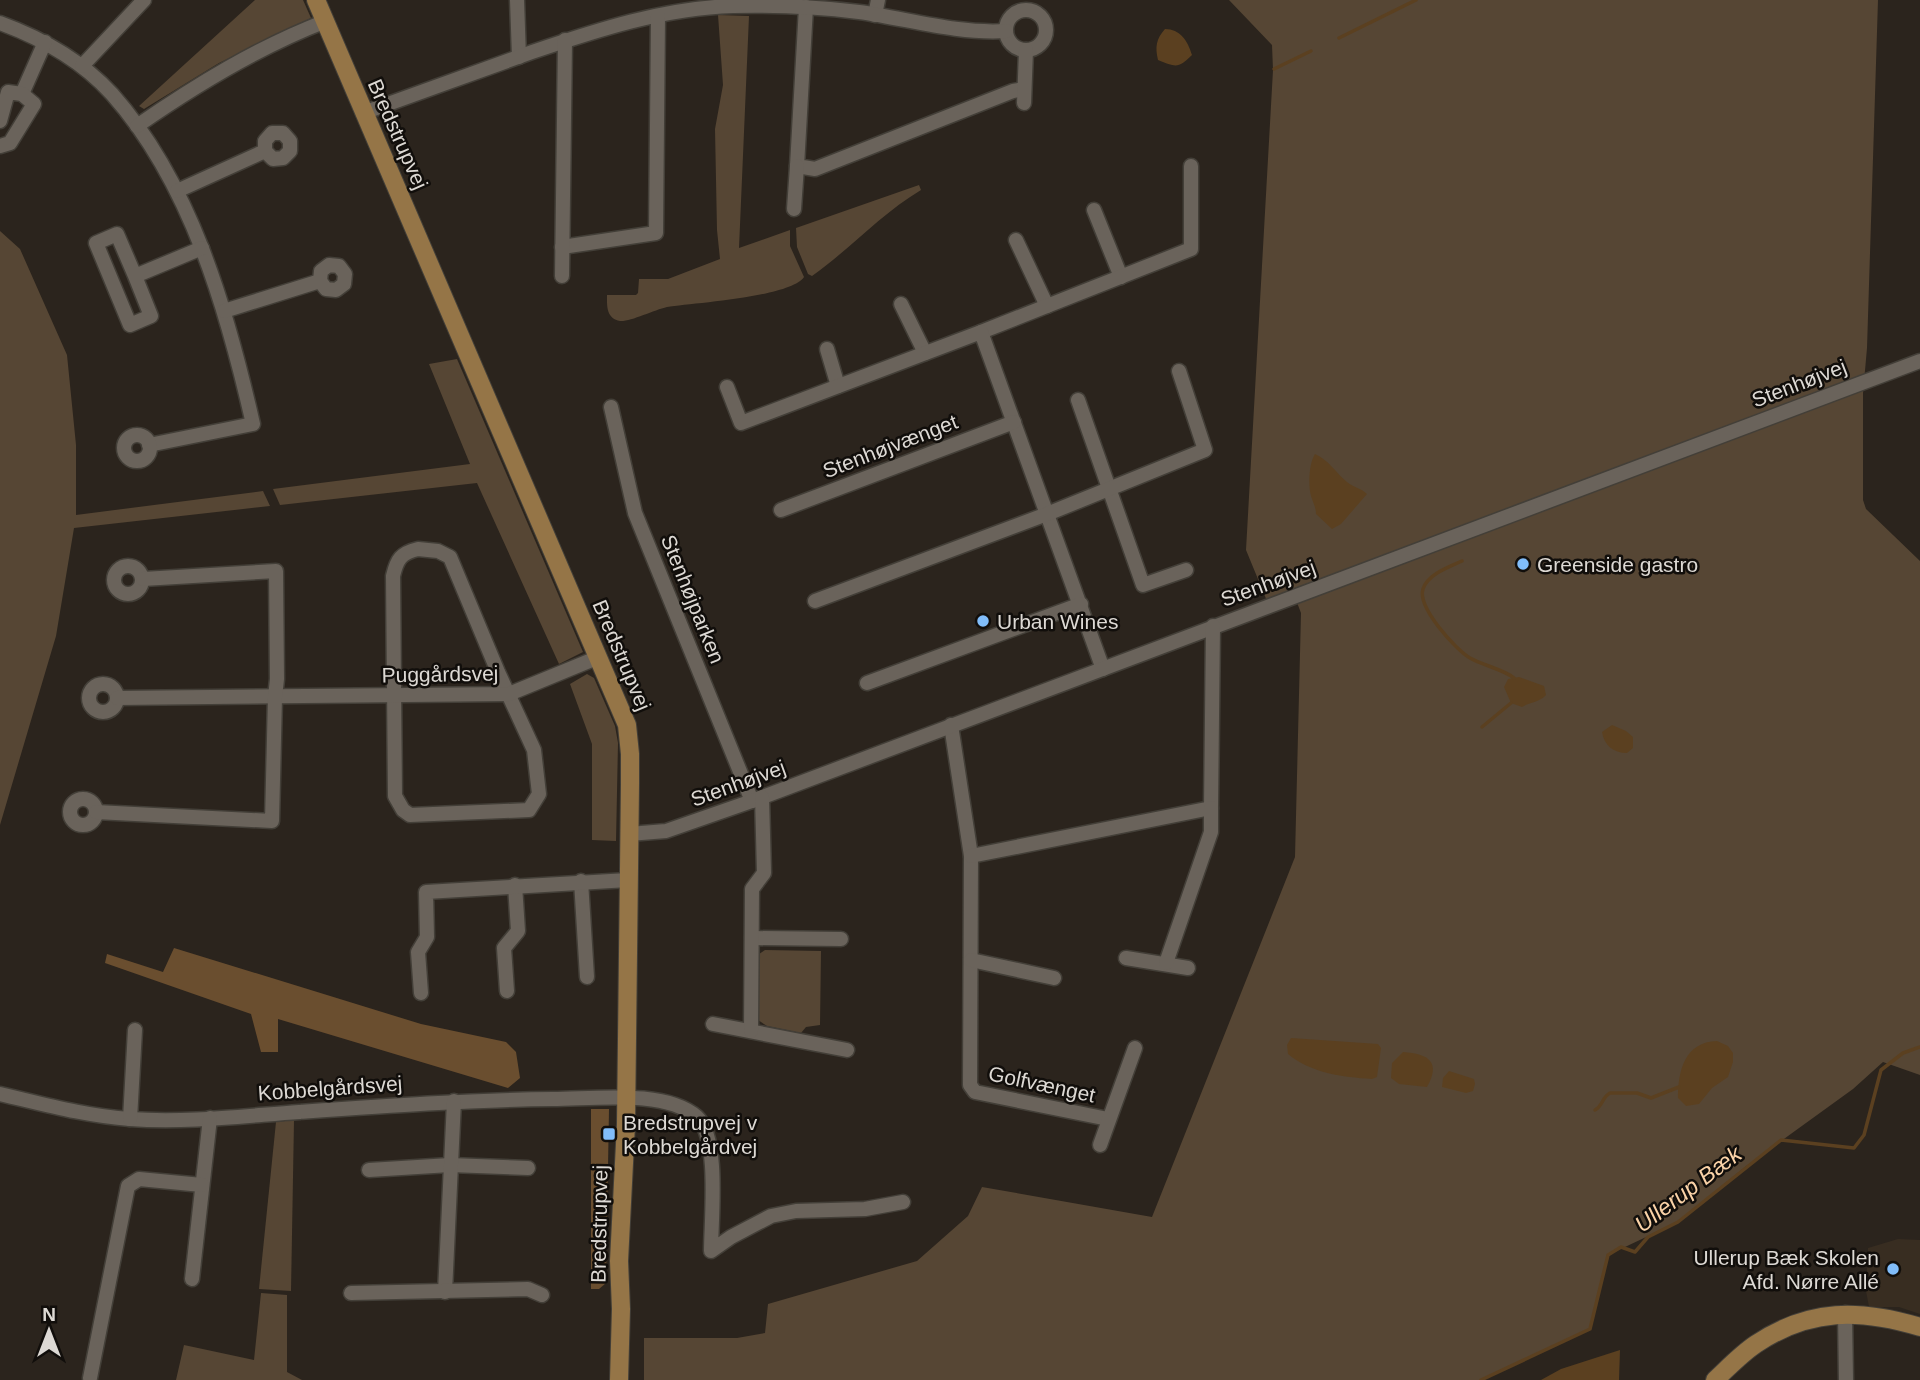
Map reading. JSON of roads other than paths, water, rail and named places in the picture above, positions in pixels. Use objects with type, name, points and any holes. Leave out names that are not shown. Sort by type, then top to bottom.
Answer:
[{"type":"street","points":[[126,19],[134,0]]},
{"type":"street","points":[[82,66],[144,0]]},
{"type":"street","name":"Bredstrupvej","points":[[316,0],[599,657],[623,714],[629,739],[626,1098],[620,1213],[619,1380]]},
{"type":"street","points":[[517,0],[519,57]]},
{"type":"street","points":[[876,15],[878,0]]},
{"type":"street","points":[[363,113],[565,40],[620,23],[730,3],[806,7],[876,15],[961,31],[1006,30]]},
{"type":"street","points":[[1029,5],[1041,16],[1046,30],[1041,44],[1026,50],[1011,44],[1006,30],[1007,23],[1015,13],[1029,5]]},
{"type":"street","points":[[794,209],[806,7]]},
{"type":"street","points":[[562,247],[656,233],[658,16]]},
{"type":"street","points":[[137,126],[182,95],[229,68],[326,22]]},
{"type":"street","points":[[0,23],[46,42],[82,66],[111,93],[137,126],[177,191],[202,248],[224,311],[253,424],[149,445]]},
{"type":"street","points":[[562,276],[565,40]]},
{"type":"street","points":[[22,94],[46,42]]},
{"type":"street","points":[[797,166],[815,169],[1013,90],[1024,96],[1026,50]]},
{"type":"street","points":[[0,121],[8,92],[22,94],[34,104],[10,143],[0,146]]},
{"type":"street","points":[[177,191],[265,151]]},
{"type":"street","points":[[727,387],[741,423],[1191,249],[1191,166]]},
{"type":"street","points":[[1094,210],[1121,276]]},
{"type":"street","points":[[117,234],[135,276],[151,316],[130,325],[96,243],[117,234]]},
{"type":"street","points":[[1016,240],[1047,306]]},
{"type":"street","points":[[135,276],[202,248]]},
{"type":"street","points":[[224,311],[320,281]]},
{"type":"street","points":[[901,304],[925,353]]},
{"type":"street","points":[[981,332],[1103,669]]},
{"type":"street","points":[[827,349],[838,386]]},
{"type":"street","name":"Stenhøjvej","points":[[629,834],[666,831],[757,799],[1920,361]]},
{"type":"street","points":[[816,601],[1047,514],[1205,450],[1179,371]]},
{"type":"street","points":[[1077,400],[1143,585],[1186,570]]},
{"type":"street","name":"Stenhøjparken","points":[[611,407],[635,513],[757,799]]},
{"type":"street","name":"Stenhøjvænget","points":[[781,510],[1014,422]]},
{"type":"street","points":[[418,549],[438,551],[450,557],[509,694],[538,764],[539,794],[529,810],[410,815],[403,810],[395,796],[393,576],[397,560],[402,554],[418,549]]},
{"type":"street","points":[[96,811],[272,821],[275,697],[278,679],[276,571],[143,579]]},
{"type":"street","points":[[867,683],[1081,604]]},
{"type":"street","points":[[1166,963],[1211,832],[1213,626]]},
{"type":"street","name":"Puggårdsvej","points":[[117,698],[509,694],[599,657]]},
{"type":"street","name":"Golfvænget","points":[[951,725],[971,856],[970,1085],[975,1092],[1108,1119]]},
{"type":"street","points":[[751,1031],[752,890],[764,873],[757,799]]},
{"type":"street","points":[[971,856],[1211,808]]},
{"type":"street","points":[[421,993],[418,953],[427,937],[426,892],[628,880]]},
{"type":"street","points":[[581,881],[587,977]]},
{"type":"street","points":[[507,991],[504,948],[518,931],[515,885]]},
{"type":"street","points":[[752,938],[841,939]]},
{"type":"street","points":[[1126,958],[1188,968]]},
{"type":"street","points":[[971,960],[1054,978]]},
{"type":"street","points":[[713,1024],[847,1050]]},
{"type":"street","points":[[130,1119],[135,1030]]},
{"type":"street","name":"Golfvænget","points":[[1100,1144],[1135,1048]]},
{"type":"street","name":"Kobbelgårdsvej","points":[[0,1094],[78,1112],[130,1119],[210,1118],[454,1101],[646,1099],[682,1107],[699,1119],[707,1132],[711,1149],[711,1251],[771,1216],[796,1211],[865,1209],[903,1202]]},
{"type":"street","points":[[445,1292],[454,1101]]},
{"type":"street","points":[[192,1279],[210,1118]]},
{"type":"street","points":[[369,1170],[450,1166],[528,1168]]},
{"type":"street","points":[[90,1378],[128,1186],[139,1179],[202,1185]]},
{"type":"street","points":[[351,1293],[528,1289],[541,1295]]},
{"type":"street","points":[[1845,1313],[1846,1380]]},
{"type":"street","points":[[1716,1380],[1754,1345],[1785,1327],[1811,1319],[1845,1313],[1888,1318],[1920,1327]]},
{"type":"waterway","points":[[1339,38],[1416,0]]},
{"type":"waterway","points":[[1274,69],[1311,51]]},
{"type":"waterway","points":[[1462,561],[1429,579],[1423,589],[1426,606],[1439,627],[1463,653],[1514,678]]},
{"type":"waterway","points":[[1482,727],[1511,703]]},
{"type":"waterway","name":"Ullerup Bæk","points":[[1481,1380],[1590,1329],[1608,1255],[1621,1247],[1635,1252],[1648,1237],[1678,1222],[1781,1140],[1854,1148],[1864,1135],[1881,1070],[1903,1053],[1920,1047]]},
{"type":"waterway","points":[[1595,1110],[1610,1093],[1637,1093],[1651,1098],[1679,1087]]},
{"type":"place","name":"Greenside gastro","points":[[1523,564]]},
{"type":"place","name":"Urban Wines","points":[[983,621]]},
{"type":"place","name":"Bredstrupvej v Kobbelgårdvej","points":[[609,1134]]},
{"type":"place","name":"Ullerup Bæk Skolen Afd. Nørre Allé","points":[[1893,1269]]}]
